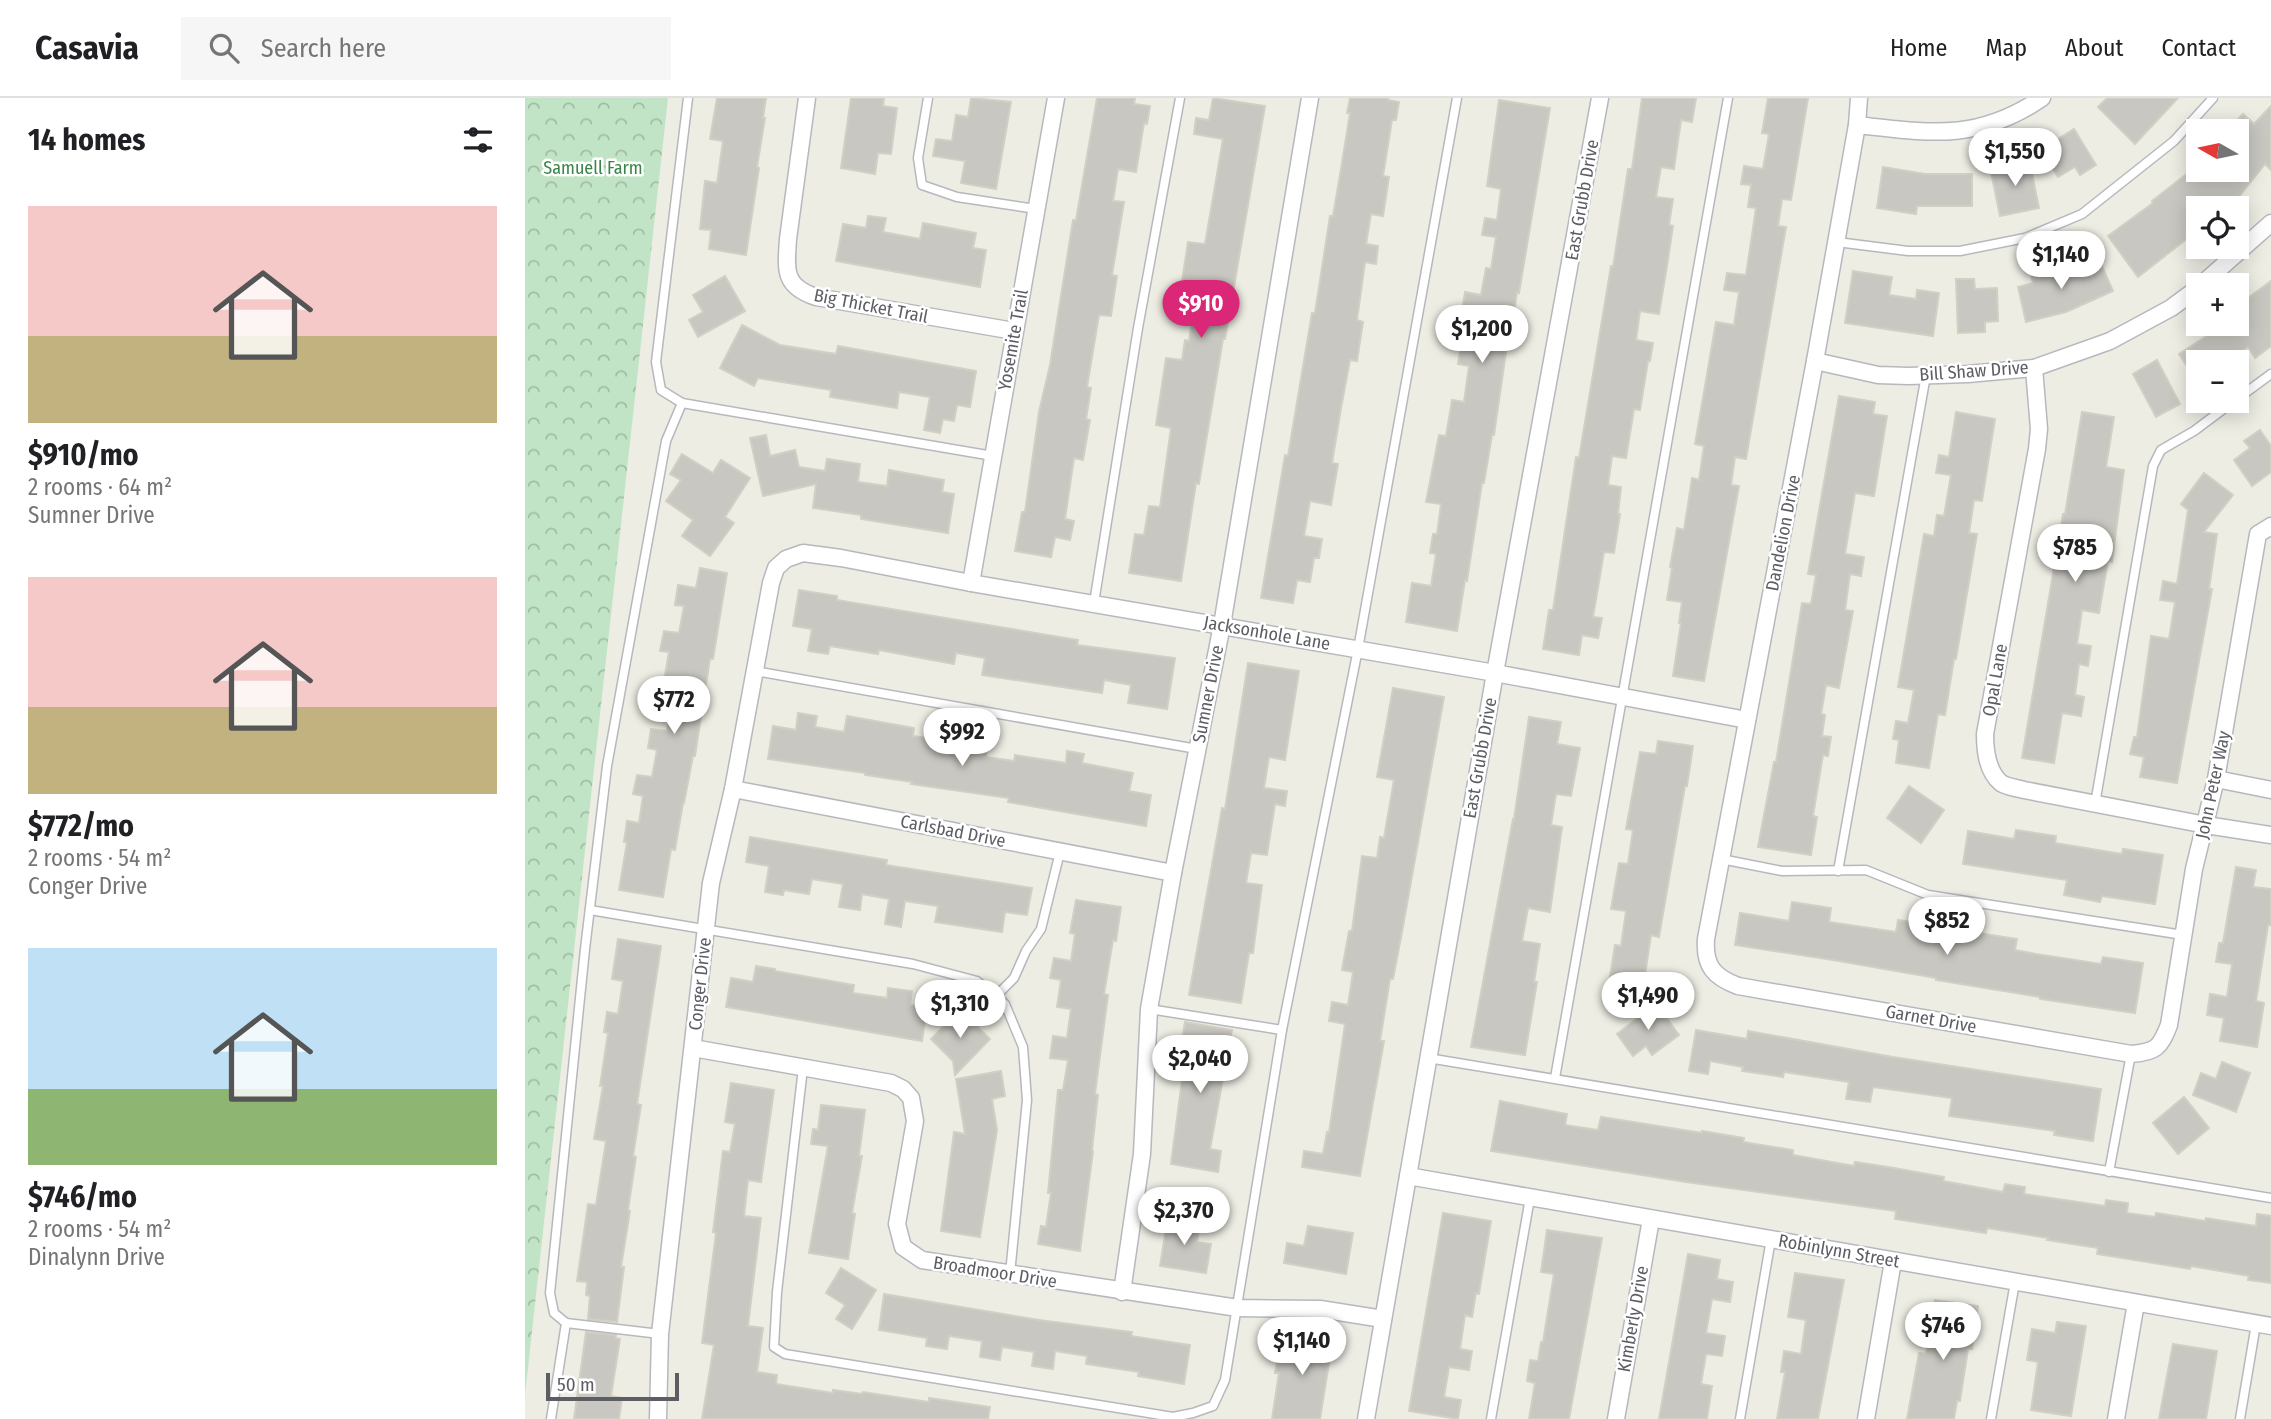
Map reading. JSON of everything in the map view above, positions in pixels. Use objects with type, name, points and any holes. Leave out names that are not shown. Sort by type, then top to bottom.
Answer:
[{"type":"street","name":"Big Thicket Trail","points":[[807,98],[788,239],[790,282],[801,292],[816,297],[1014,331]]},
{"type":"street","name":"Yosemite Trail","points":[[971,583],[1056,98]]},
{"type":"street","name":"Sumner Drive","points":[[1122,1292],[1142,1154],[1149,1009],[1222,625],[1310,98]]},
{"type":"street","name":"East Grubb Drive","points":[[1366,1419],[1495,673],[1600,98]]},
{"type":"street","name":"Dandelion Drive","points":[[1710,967],[1705,948],[1706,939],[1815,361],[1857,125],[1859,98]]},
{"type":"street","points":[[1857,125],[1929,133],[1957,132],[1986,126],[2014,115],[2042,98]]},
{"type":"street","name":"Bill Shaw Drive","points":[[2214,273],[2271,223]]},
{"type":"street","name":"Bill Shaw Drive","points":[[1815,361],[1878,375],[1926,376],[2034,368],[2110,341],[2171,308],[2186,296]]},
{"type":"street","name":"Opal Lane","points":[[2034,368],[2039,429],[2037,449],[1985,734],[1985,748],[1991,769],[2001,782],[2024,790],[2271,835]]},
{"type":"street","name":"John Peter Way","points":[[2158,1048],[2169,1025],[2194,869],[2216,779],[2258,534],[2271,526]]},
{"type":"street","name":"Jacksonhole Lane","points":[[786,559],[803,553],[841,558],[1747,720]]},
{"type":"street","name":"Conger Drive","points":[[658,1419],[660,1334],[711,883],[733,789],[771,583],[776,568],[786,559]]},
{"type":"street","points":[[2216,779],[2271,790]]},
{"type":"street","name":"Carlsbad Drive","points":[[733,789],[1173,873]]},
{"type":"street","name":"Garnet Drive","points":[[1710,967],[1717,975],[1738,986],[2131,1054],[2158,1048]]},
{"type":"street","name":"Broadmoor Drive","points":[[693,1048],[891,1083],[903,1089],[911,1098],[915,1121],[898,1224],[903,1247],[922,1260],[1238,1308],[1320,1309],[1383,1319]]},
{"type":"street","name":"Robinlynn Street","points":[[1408,1176],[2264,1325]]},
{"type":"street","name":"Kimberly Drive","points":[[1616,1419],[1651,1219]]},
{"type":"street","points":[[1865,1419],[1893,1261]]},
{"type":"street","points":[[2116,1419],[2136,1303]]},
{"type":"lane","points":[[688,98],[656,362],[661,390],[682,403],[993,456]]},
{"type":"lane","points":[[928,98],[918,158],[922,186],[957,197],[1036,209]]},
{"type":"lane","points":[[1094,603],[1138,328],[1179,98]]},
{"type":"lane","points":[[803,1068],[777,1292],[774,1347],[785,1354],[1172,1418],[1213,1406],[1225,1380],[1282,1030],[1358,649],[1457,98]]},
{"type":"lane","points":[[1555,1078],[1728,98]]},
{"type":"lane","points":[[1836,242],[1908,251],[1960,251],[2025,238],[2082,214],[2174,141],[2213,98]]},
{"type":"lane","points":[[2249,390],[2271,374]]},
{"type":"lane","points":[[1838,870],[1926,376]]},
{"type":"lane","points":[[660,1334],[566,1323],[554,1312],[550,1293],[607,766],[663,454],[682,403]]},
{"type":"lane","points":[[2095,804],[2153,466],[2161,450],[2218,413]]},
{"type":"lane","points":[[755,671],[1197,749]]},
{"type":"lane","points":[[996,996],[1014,978],[1026,951],[1041,929],[1060,852]]},
{"type":"lane","points":[[1721,859],[1782,871],[1866,870],[1927,895],[2183,935]]},
{"type":"lane","points":[[590,910],[913,964],[977,981],[1005,1003],[1023,1046],[1027,1100],[1010,1274]]},
{"type":"lane","points":[[1149,1009],[1282,1030]]},
{"type":"lane","points":[[2109,1172],[2131,1054]]},
{"type":"lane","points":[[1429,1058],[2271,1198]]},
{"type":"lane","points":[[1490,1419],[1529,1198]]},
{"type":"lane","points":[[1740,1419],[1771,1240]]},
{"type":"lane","points":[[1991,1419],[2015,1282]]},
{"type":"lane","points":[[551,1419],[566,1323]]},
{"type":"lane","points":[[2240,1419],[2264,1325]]},
{"type":"green space","name":"Samuell Farm","points":[[525,98],[668,98],[525,1395]]},
{"type":"building","points":[[717,98],[766,98],[746,255],[709,249],[711,230],[700,229],[705,181],[717,183],[723,141],[710,139]]},
{"type":"building","points":[[851,98],[884,98],[883,106],[897,108],[891,154],[878,153],[875,174],[841,168]]},
{"type":"building","points":[[971,98],[1011,102],[996,189],[961,183],[965,161],[933,156],[936,139],[952,141],[956,115],[968,117]]},
{"type":"building","points":[[1097,98],[1135,98],[1134,104],[1150,106],[1147,124],[1144,123],[1136,172],[1118,169],[1113,201],[1124,202],[1112,275],[1117,276],[1111,316],[1099,315],[1087,387],[1091,388],[1086,419],[1090,420],[1083,460],[1074,458],[1065,519],[1074,521],[1070,540],[1055,537],[1051,557],[1015,551],[1022,512],[1025,512],[1039,412],[1050,365],[1073,220],[1076,220]]},
{"type":"building","points":[[1213,98],[1265,106],[1199,484],[1196,483],[1181,581],[1129,573],[1135,534],[1144,535],[1149,506],[1160,507],[1171,428],[1156,425],[1166,358],[1182,360],[1185,340],[1189,341],[1198,284],[1182,281],[1188,242],[1205,244],[1223,139],[1194,134],[1196,118],[1209,120]]},
{"type":"building","points":[[1350,98],[1388,98],[1399,102],[1396,120],[1392,120],[1383,176],[1389,177],[1383,216],[1371,214],[1366,244],[1378,246],[1376,264],[1365,262],[1357,320],[1363,322],[1357,361],[1350,360],[1341,408],[1332,463],[1338,464],[1331,505],[1310,501],[1304,536],[1322,539],[1319,558],[1314,558],[1310,582],[1297,580],[1293,603],[1261,598],[1285,455],[1288,456],[1312,313],[1315,313],[1330,216],[1333,216],[1350,113],[1347,113]]},
{"type":"building","points":[[1642,98],[1696,98],[1692,122],[1681,120],[1674,169],[1661,167],[1656,197],[1673,199],[1669,225],[1673,226],[1659,314],[1640,311],[1636,340],[1653,343],[1650,361],[1640,410],[1634,409],[1626,458],[1612,456],[1608,485],[1621,487],[1614,553],[1604,552],[1593,617],[1602,618],[1598,638],[1582,635],[1579,655],[1543,649],[1549,610],[1553,610],[1576,457],[1579,458],[1628,169],[1632,169]]},
{"type":"building","points":[[1768,98],[1808,98],[1791,200],[1782,199],[1778,226],[1786,227],[1746,459],[1735,457],[1731,485],[1739,486],[1704,681],[1673,676],[1682,602],[1667,600],[1670,567],[1677,528],[1684,530],[1692,478],[1699,480],[1704,446],[1695,444],[1716,322],[1734,325],[1739,292],[1724,290],[1727,273],[1746,275],[1756,208],[1748,207],[1751,185],[1741,184],[1744,166],[1763,169],[1769,134],[1762,133]]},
{"type":"building","points":[[2107,98],[2178,98],[2135,144],[2098,107]]},
{"type":"building","points":[[1499,100],[1550,108],[1519,293],[1517,292],[1508,338],[1494,435],[1482,483],[1457,631],[1406,622],[1412,583],[1431,586],[1436,554],[1430,553],[1433,534],[1437,534],[1441,504],[1426,502],[1439,435],[1446,436],[1452,400],[1464,402],[1469,366],[1458,364],[1463,331],[1459,330],[1465,292],[1481,295],[1486,268],[1491,269],[1496,237],[1482,235],[1485,218],[1497,220],[1501,189],[1487,186]]},
{"type":"building","points":[[2271,106],[2271,170],[2265,164],[2240,196],[2186,196],[2186,239],[2138,277],[2108,236],[2186,174],[2186,182],[2249,182],[2249,119],[2254,124]]},
{"type":"building","points":[[2074,129],[2096,165],[2080,175],[2075,167],[2058,177],[2041,150]]},
{"type":"building","points":[[2029,159],[2039,208],[2000,216],[1990,167]]},
{"type":"building","points":[[1883,167],[1925,174],[1972,174],[1972,206],[1917,206],[1916,214],[1877,208]]},
{"type":"building","points":[[868,216],[886,218],[883,232],[920,239],[923,223],[976,233],[973,248],[986,250],[980,287],[836,261],[843,224],[866,228]]},
{"type":"building","points":[[2052,261],[2057,282],[2100,262],[2113,291],[2066,312],[2026,322],[2018,287],[2033,283],[2029,267]]},
{"type":"building","points":[[1853,271],[1892,277],[1889,295],[1916,299],[1917,290],[1939,293],[1933,336],[1845,323]]},
{"type":"building","points":[[725,276],[745,311],[698,337],[689,320],[703,312],[693,295]]},
{"type":"building","points":[[1956,279],[1974,279],[1975,289],[1997,288],[1998,321],[1985,322],[1985,332],[1958,333]]},
{"type":"building","points":[[2271,281],[2271,346],[2255,358],[2248,347],[2243,350],[2186,350],[2186,365],[2179,354],[2207,336],[2249,336],[2249,297]]},
{"type":"building","points":[[742,325],[780,345],[836,354],[838,346],[976,371],[970,407],[957,405],[954,421],[943,419],[940,433],[924,430],[930,397],[899,392],[897,408],[830,397],[831,390],[758,378],[754,386],[720,368]]},
{"type":"building","points":[[2157,360],[2180,404],[2156,417],[2133,374]]},
{"type":"building","points":[[1839,396],[1875,402],[1873,414],[1887,416],[1874,496],[1855,493],[1845,554],[1864,557],[1861,576],[1850,574],[1845,610],[1853,611],[1839,688],[1826,685],[1821,714],[1825,715],[1822,736],[1831,737],[1828,756],[1823,755],[1813,816],[1817,817],[1811,855],[1758,847],[1776,762],[1802,603],[1811,604],[1816,575],[1808,574]]},
{"type":"building","points":[[1956,412],[1995,419],[1982,501],[1974,500],[1969,533],[1977,534],[1956,659],[1945,715],[1938,714],[1929,768],[1896,763],[1899,740],[1893,739],[1896,721],[1908,723],[1914,690],[1898,687],[1924,534],[1934,536],[1937,515],[1944,516],[1951,475],[1936,473],[1939,455],[1949,457]]},
{"type":"building","points":[[2082,412],[2114,417],[2106,467],[2124,470],[2112,562],[2108,561],[2099,613],[2082,610],[2077,644],[2091,646],[2088,666],[2079,664],[2075,695],[2084,697],[2081,716],[2062,713],[2054,763],[2022,758]]},
{"type":"building","points":[[2260,430],[2271,446],[2271,472],[2252,486],[2234,460],[2250,448],[2244,441]]},
{"type":"building","points":[[766,435],[770,456],[795,450],[799,467],[825,471],[827,459],[860,464],[858,482],[887,486],[889,470],[944,480],[942,492],[954,494],[948,533],[813,508],[816,484],[763,496],[750,438]]},
{"type":"building","points":[[682,454],[713,473],[721,460],[750,478],[725,517],[734,523],[710,556],[682,536],[693,520],[666,501],[681,480],[670,474]]},
{"type":"building","points":[[2204,473],[2233,495],[2204,532],[2217,534],[2209,589],[2212,589],[2177,783],[2140,777],[2144,757],[2130,754],[2134,737],[2137,737],[2151,636],[2169,639],[2175,602],[2160,600],[2163,581],[2177,584],[2188,510],[2181,504]]},
{"type":"building","points":[[700,568],[727,573],[695,756],[675,850],[671,849],[663,897],[619,890],[627,842],[624,842],[627,821],[639,823],[643,796],[633,794],[637,775],[652,777],[657,750],[648,748],[651,729],[667,731],[672,701],[652,698],[655,679],[664,681],[669,652],[660,651],[664,631],[679,633],[684,606],[675,605],[678,585],[696,588]]},
{"type":"building","points":[[799,590],[837,596],[837,600],[1078,640],[1077,645],[1175,658],[1167,709],[1128,703],[1131,685],[1104,680],[1102,693],[982,675],[985,658],[956,653],[954,664],[879,650],[878,654],[830,646],[828,654],[808,651],[812,629],[793,626]]},
{"type":"building","points":[[1248,663],[1299,671],[1285,760],[1269,757],[1264,788],[1287,791],[1285,806],[1275,804],[1267,855],[1251,853],[1246,883],[1262,885],[1253,953],[1249,953],[1241,1003],[1189,995],[1222,808],[1225,809]]},
{"type":"building","points":[[1393,688],[1444,697],[1393,979],[1390,979],[1380,1041],[1384,1041],[1360,1176],[1302,1167],[1304,1151],[1323,1154],[1327,1132],[1329,1133],[1345,1024],[1329,1021],[1332,1002],[1348,1005],[1353,972],[1342,970],[1349,931],[1352,931],[1362,856],[1377,858],[1380,837],[1384,838],[1394,780],[1377,777]]},
{"type":"building","points":[[798,713],[817,716],[815,727],[844,732],[847,716],[914,728],[913,736],[988,745],[986,757],[1014,761],[1015,755],[1066,763],[1067,751],[1084,754],[1082,763],[1133,773],[1129,791],[1151,795],[1146,826],[1008,802],[1009,798],[768,759],[773,726],[796,730]]},
{"type":"building","points":[[1529,717],[1561,722],[1557,744],[1580,748],[1571,796],[1556,794],[1551,825],[1562,827],[1550,912],[1528,908],[1522,941],[1540,944],[1534,982],[1537,982],[1525,1055],[1471,1047],[1514,819]]},
{"type":"building","points":[[1658,741],[1693,746],[1659,937],[1651,935],[1643,988],[1609,983],[1615,945],[1621,946],[1626,911],[1611,909],[1619,863],[1628,864],[1633,830],[1626,829],[1640,752],[1656,754]]},
{"type":"building","points":[[1909,786],[1944,810],[1921,843],[1887,818]]},
{"type":"building","points":[[2016,830],[2056,836],[2055,843],[2122,854],[2123,849],[2163,855],[2155,904],[2102,896],[2100,902],[2064,895],[2067,880],[1963,864],[1968,831],[2014,839]]},
{"type":"building","points":[[750,837],[887,860],[886,865],[1032,888],[1027,915],[1005,912],[1002,932],[935,922],[938,906],[905,901],[901,927],[885,924],[889,899],[862,894],[860,910],[839,907],[843,884],[812,879],[809,894],[784,890],[783,895],[765,892],[769,866],[746,862]]},
{"type":"building","points":[[2236,867],[2256,870],[2253,887],[2271,889],[2271,925],[2268,925],[2256,1001],[2264,1003],[2257,1047],[2220,1041],[2224,1018],[2207,1015],[2210,994],[2227,997],[2232,964],[2216,962],[2219,943],[2223,943]]},
{"type":"building","points":[[1076,900],[1121,907],[1104,994],[1108,995],[1095,1094],[1098,1095],[1093,1151],[1080,1251],[1038,1244],[1041,1226],[1046,1227],[1058,1090],[1063,1090],[1068,1060],[1050,1058],[1053,1036],[1067,1038],[1071,1009],[1057,1007],[1061,980],[1050,978],[1054,958],[1071,961],[1075,934],[1070,933]]},
{"type":"building","points":[[1792,902],[1831,908],[1829,922],[1896,932],[1898,920],[2017,939],[2015,950],[2036,954],[2101,964],[2103,957],[2143,963],[2135,1013],[2040,999],[1936,978],[1735,945],[1740,913],[1789,921]]},
{"type":"building","points":[[618,939],[661,946],[637,1104],[641,1105],[633,1156],[636,1157],[621,1267],[624,1267],[617,1322],[588,1319],[590,1296],[586,1295],[587,1282],[577,1281],[588,1204],[596,1205],[606,1141],[594,1139],[603,1086],[600,1086],[608,1033],[604,1032],[607,1012],[618,1014],[623,981],[612,979]]},
{"type":"building","points":[[756,966],[854,985],[853,993],[887,998],[888,988],[912,991],[910,1005],[927,1008],[922,1041],[726,1007],[731,978],[753,982]]},
{"type":"building","points":[[1656,1004],[1679,1035],[1652,1055],[1646,1046],[1633,1056],[1617,1034]]},
{"type":"building","points":[[960,1010],[990,1039],[955,1075],[953,1061],[931,1039]]},
{"type":"building","points":[[1185,1022],[1232,1030],[1210,1149],[1221,1151],[1218,1172],[1171,1164],[1184,1065],[1178,1064]]},
{"type":"building","points":[[1696,1030],[1747,1039],[1748,1031],[1893,1057],[2101,1089],[2093,1141],[2054,1135],[2055,1131],[1949,1116],[1952,1098],[1873,1087],[1870,1102],[1846,1099],[1849,1082],[1784,1072],[1783,1077],[1742,1071],[1743,1067],[1710,1061],[1708,1074],[1689,1071]]},
{"type":"building","points":[[2222,1062],[2250,1073],[2236,1112],[2193,1095],[2201,1073],[2216,1079]]},
{"type":"building","points":[[1001,1071],[1005,1096],[992,1099],[997,1130],[980,1237],[941,1231],[954,1132],[965,1134],[956,1079]]},
{"type":"building","points":[[731,1083],[774,1090],[761,1182],[748,1180],[744,1216],[761,1218],[748,1326],[763,1328],[757,1372],[777,1375],[776,1384],[833,1393],[833,1390],[863,1392],[929,1402],[929,1398],[990,1407],[988,1419],[702,1419],[714,1345],[702,1343],[716,1233],[713,1232],[723,1151],[730,1152],[735,1124],[725,1122]]},
{"type":"building","points":[[2184,1097],[2209,1128],[2178,1154],[2153,1123]]},
{"type":"building","points":[[1500,1101],[1567,1114],[1565,1125],[1598,1130],[1601,1117],[1702,1131],[1744,1138],[1743,1142],[1793,1150],[1793,1155],[1854,1166],[1855,1162],[1894,1168],[1944,1177],[1943,1181],[2003,1192],[2005,1184],[2025,1187],[2024,1194],[2105,1206],[2106,1200],[2128,1203],[2127,1213],[2155,1217],[2156,1213],[2205,1221],[2206,1218],[2256,1226],[2257,1214],[2271,1216],[2271,1283],[2248,1280],[2249,1276],[2191,1266],[2190,1269],[2097,1254],[2098,1248],[2047,1240],[2048,1238],[1987,1228],[1986,1233],[1895,1219],[1896,1211],[1491,1151]]},
{"type":"building","points":[[821,1105],[865,1110],[859,1156],[862,1156],[852,1213],[855,1214],[848,1259],[809,1253],[828,1146],[811,1144],[813,1129],[818,1130]]},
{"type":"building","points":[[1443,1213],[1491,1221],[1479,1294],[1476,1293],[1472,1317],[1465,1315],[1460,1349],[1472,1351],[1469,1370],[1449,1367],[1444,1397],[1461,1400],[1458,1419],[1409,1411]]},
{"type":"building","points":[[1168,1217],[1200,1222],[1197,1242],[1211,1244],[1206,1273],[1160,1266]]},
{"type":"building","points":[[1308,1226],[1353,1233],[1346,1274],[1284,1263],[1287,1243],[1304,1246]]},
{"type":"building","points":[[1547,1230],[1602,1238],[1569,1419],[1529,1419],[1535,1383],[1527,1381],[1530,1360],[1538,1361],[1554,1274],[1541,1272]]},
{"type":"building","points":[[1688,1254],[1720,1260],[1717,1279],[1733,1282],[1730,1302],[1712,1299],[1706,1333],[1725,1336],[1722,1356],[1706,1354],[1701,1384],[1712,1386],[1707,1419],[1659,1419]]},
{"type":"building","points":[[841,1268],[876,1290],[852,1329],[836,1319],[845,1305],[826,1293]]},
{"type":"building","points":[[1795,1273],[1844,1280],[1818,1419],[1777,1419],[1785,1372],[1781,1372],[1784,1351],[1801,1354],[1806,1320],[1788,1317]]},
{"type":"building","points":[[884,1294],[1039,1320],[1132,1332],[1131,1336],[1190,1345],[1184,1384],[1138,1376],[1139,1372],[1086,1364],[1087,1356],[1055,1351],[1053,1369],[1032,1366],[1034,1352],[1002,1347],[1000,1360],[980,1357],[982,1341],[949,1336],[947,1349],[926,1346],[927,1338],[879,1330]]},
{"type":"building","points":[[1935,1300],[1978,1306],[1972,1349],[1968,1349],[1960,1401],[1957,1401],[1954,1419],[1907,1419],[1919,1353],[1926,1354]]},
{"type":"building","points":[[2057,1322],[2086,1326],[2071,1416],[2031,1410],[2038,1362],[2027,1360],[2032,1329],[2055,1333]]},
{"type":"building","points":[[1290,1331],[1333,1338],[1320,1419],[1272,1419],[1279,1373],[1275,1373],[1279,1351],[1287,1353]]},
{"type":"building","points":[[586,1332],[616,1335],[615,1338],[620,1339],[611,1396],[622,1398],[619,1419],[574,1419]]},
{"type":"building","points":[[2173,1344],[2217,1351],[2206,1419],[2159,1419]]}]
